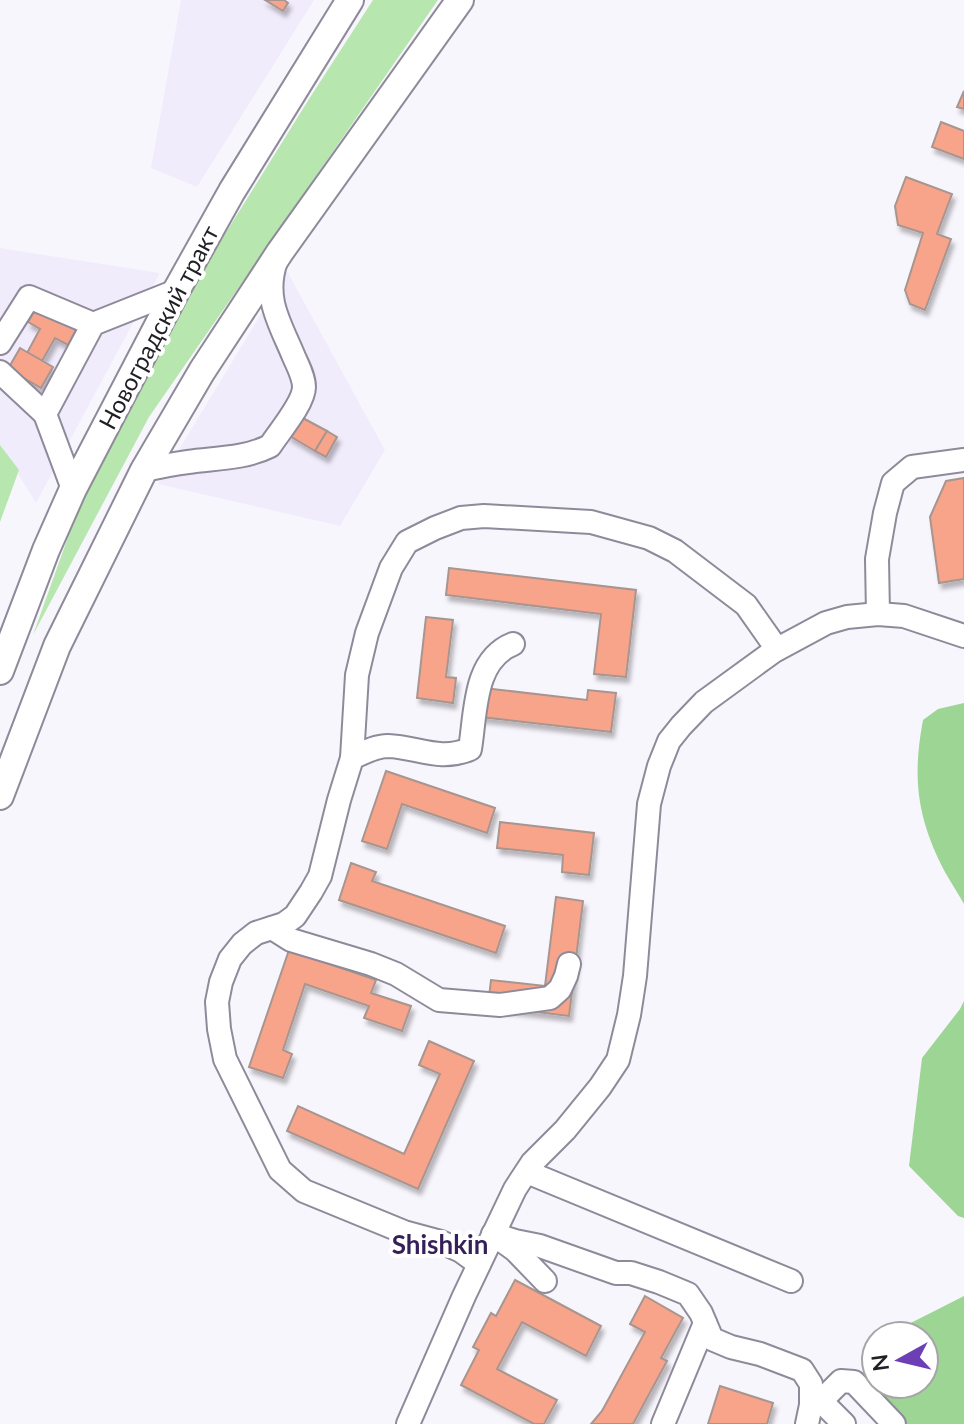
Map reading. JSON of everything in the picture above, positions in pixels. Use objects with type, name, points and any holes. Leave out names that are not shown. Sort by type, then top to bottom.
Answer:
[{"type":"main road","name":"Новоградский тракт","points":[[0,671],[73,489],[176,291],[232,191],[350,0]]},
{"type":"main road","points":[[0,796],[57,646],[144,470],[202,371],[280,252],[460,0]]},
{"type":"lane","points":[[144,470],[235,457],[270,446],[300,400],[304,388],[302,376],[271,298],[273,272],[280,252]]},
{"type":"lane","points":[[45,414],[93,324],[176,291]]},
{"type":"lane","points":[[0,343],[29,297],[93,324]]},
{"type":"lane","points":[[0,372],[45,414],[73,489]]},
{"type":"lane","points":[[878,614],[877,559],[893,483],[912,467],[964,460]]},
{"type":"lane","points":[[479,1264],[441,1242],[404,1232],[304,1191],[280,1170],[225,1059],[219,1029],[217,1002],[230,959],[256,933],[284,924],[295,916],[320,876],[352,758],[357,675],[367,633],[391,568],[407,542],[461,518],[484,516],[591,522],[649,538],[675,551],[746,605],[777,649]]},
{"type":"lane","points":[[408,1424],[515,1189],[532,1163],[565,1130],[618,1060],[635,976],[649,804],[669,741],[704,702],[777,649],[826,623],[878,614],[904,616],[964,636]]},
{"type":"lane","points":[[352,758],[386,746],[447,755],[470,749],[477,689],[497,655],[513,644]]},
{"type":"lane","points":[[272,928],[291,940],[396,974],[439,1000],[500,1005],[550,998],[560,989],[569,964]]},
{"type":"lane","points":[[527,1172],[791,1281]]},
{"type":"lane","points":[[493,1234],[515,1250],[545,1281]]},
{"type":"lane","points":[[493,1234],[540,1246],[616,1273],[631,1273],[688,1294],[701,1313],[712,1339],[802,1370],[816,1396],[844,1424]]},
{"type":"lane","points":[[663,1424],[705,1323]]},
{"type":"lane","points":[[807,1424],[816,1396],[841,1381],[854,1382],[894,1424]]},
{"type":"shaded area","points":[[181,0],[314,0],[197,187],[151,168]]},
{"type":"shaded area","points":[[0,248],[160,273],[36,503],[0,445]]},
{"type":"shaded area","points":[[287,271],[385,450],[340,526],[158,484]]},
{"type":"green space","points":[[373,0],[438,0],[149,417],[33,635],[72,526],[121,415],[207,263]]},
{"type":"green space","points":[[0,445],[19,470],[0,522]]},
{"type":"green space","points":[[964,703],[964,904],[928,834],[919,798],[918,761],[923,720],[938,709]]},
{"type":"green space","points":[[964,1001],[964,1218],[958,1216],[909,1166],[922,1058]]},
{"type":"green space","points":[[964,1296],[964,1424],[905,1424],[879,1407],[878,1400],[940,1400],[940,1320],[917,1320]]},
{"type":"building","points":[[265,0],[284,0],[288,3],[283,11]]},
{"type":"building","points":[[964,91],[964,109],[957,107]]},
{"type":"building","points":[[941,122],[964,131],[964,159],[932,147]]},
{"type":"building","points":[[906,177],[952,194],[937,234],[951,239],[925,310],[910,304],[905,290],[923,233],[898,225],[895,206]]},
{"type":"building","points":[[36,308],[76,330],[68,345],[55,338],[42,361],[27,353],[40,329],[28,322]]},
{"type":"building","points":[[20,348],[53,367],[41,388],[8,369]]},
{"type":"building","points":[[299,416],[327,431],[315,451],[288,435]]},
{"type":"building","points":[[327,431],[337,437],[326,457],[315,451]]},
{"type":"building","points":[[964,478],[964,579],[939,583],[930,517],[946,481]]},
{"type":"building","points":[[449,568],[636,590],[626,677],[594,674],[601,614],[446,595]]},
{"type":"building","points":[[426,617],[453,620],[446,677],[456,678],[453,703],[417,698]]},
{"type":"building","points":[[484,688],[587,700],[588,690],[616,693],[611,732],[481,717]]},
{"type":"building","points":[[386,771],[495,808],[487,833],[402,804],[387,849],[362,841]]},
{"type":"building","points":[[500,822],[594,833],[589,875],[562,872],[563,855],[497,848]]},
{"type":"building","points":[[351,863],[376,872],[372,881],[505,926],[496,953],[339,900]]},
{"type":"building","points":[[556,897],[583,901],[569,1016],[488,1006],[491,980],[545,986]]},
{"type":"building","points":[[289,950],[376,980],[371,993],[411,1006],[402,1031],[364,1018],[369,1006],[305,984],[283,1050],[292,1054],[283,1078],[249,1067]]},
{"type":"building","points":[[429,1041],[474,1061],[418,1189],[287,1131],[298,1106],[404,1154],[440,1074],[419,1065]]},
{"type":"building","points":[[515,1280],[601,1326],[586,1356],[522,1322],[497,1369],[557,1400],[544,1424],[534,1424],[461,1385],[479,1350],[473,1347],[491,1313],[496,1316]]},
{"type":"building","points":[[645,1296],[683,1318],[661,1358],[667,1361],[633,1424],[591,1424],[602,1411],[645,1332],[630,1324]]},
{"type":"building","points":[[720,1386],[773,1403],[767,1424],[708,1424]]},
{"type":"district","name":"Shishkin","points":[[440,1244]]}]
